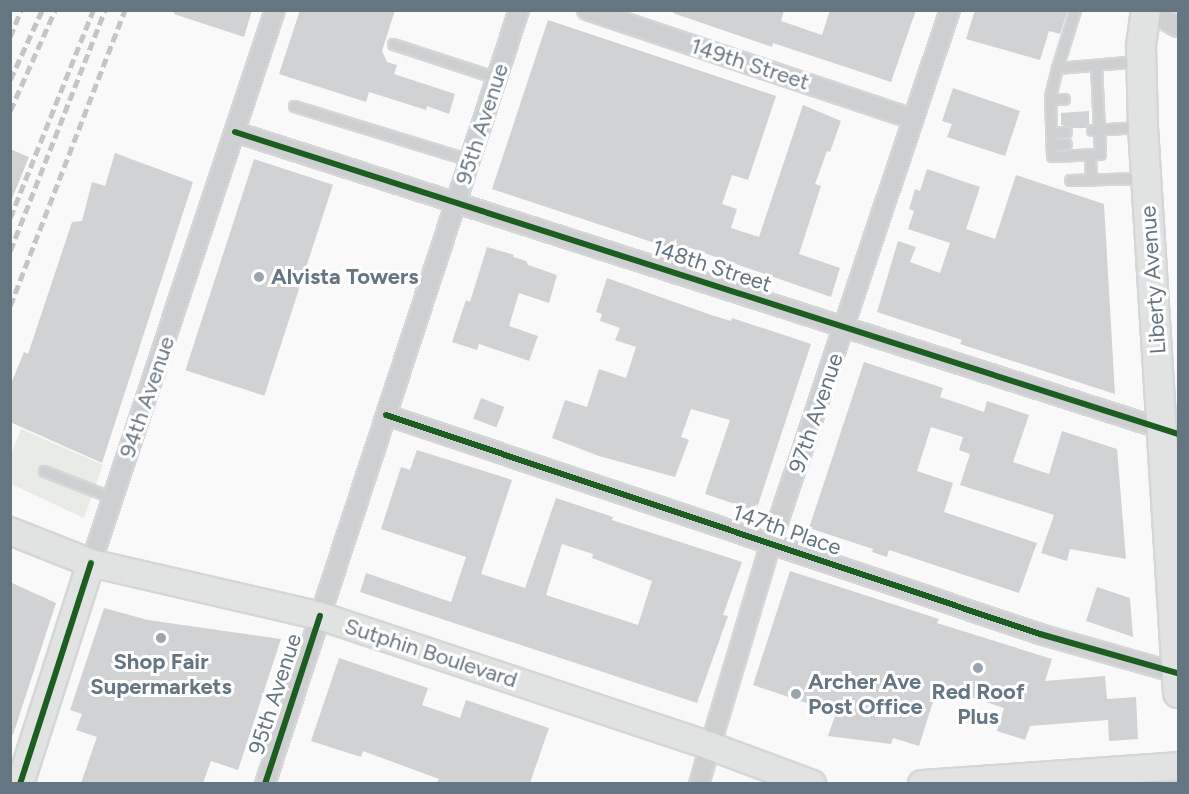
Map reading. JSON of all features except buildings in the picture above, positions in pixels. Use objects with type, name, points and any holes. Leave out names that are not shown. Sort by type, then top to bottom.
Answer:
[{"type":"main road","name":"Liberty Avenue","points":[[1147,10],[1142,61],[1143,127],[1171,432],[1178,683]]},
{"type":"main road","name":"Sutphin Boulevard","points":[[10,531],[91,563],[320,616],[710,746],[812,783]]},
{"type":"main road","name":"94th Avenue","points":[[20,783],[91,563]]},
{"type":"main road","points":[[922,783],[1179,766]]},
{"type":"street","name":"94th Avenue","points":[[91,563],[275,10]]},
{"type":"street","name":"95th Avenue","points":[[265,783],[519,10]]},
{"type":"street","name":"149th Street","points":[[587,10],[913,119]]},
{"type":"street","name":"97th Avenue","points":[[699,783],[771,543],[950,10]]},
{"type":"street","points":[[1147,10],[1179,27]]},
{"type":"street","name":"148th Street","points":[[235,132],[1171,432]]},
{"type":"street","name":"147th Place","points":[[386,415],[1040,633],[1178,683]]},
{"type":"lane","points":[[1076,10],[1057,68],[1058,84],[1050,99],[1052,156],[1100,154],[1096,143],[1092,82],[1096,65]]},
{"type":"lane","points":[[393,44],[497,78]]},
{"type":"lane","points":[[1057,68],[1142,61]]},
{"type":"lane","points":[[1050,99],[1064,99]]},
{"type":"lane","points":[[294,106],[470,160]]},
{"type":"lane","points":[[1096,130],[1143,127]]},
{"type":"lane","points":[[1051,132],[1066,132]]},
{"type":"lane","points":[[1051,145],[1066,144]]},
{"type":"lane","points":[[1090,154],[1091,180]]},
{"type":"lane","points":[[1070,180],[1146,178]]},
{"type":"lane","points":[[44,471],[113,498]]},
{"type":"shaded area","points":[[21,429],[103,465],[84,518],[11,484],[10,457]]},
{"type":"railway","points":[[10,37],[21,10]]},
{"type":"railway","points":[[10,80],[42,10]]},
{"type":"railway","points":[[10,111],[55,10]]},
{"type":"railway","points":[[10,218],[93,10]]},
{"type":"railway","points":[[10,251],[105,10]]},
{"type":"railway","points":[[10,306],[125,10]]},
{"type":"cycle path","points":[[235,132],[1178,434]]},
{"type":"cycle path","points":[[386,415],[1040,634],[1177,673]]},
{"type":"cycle path","points":[[20,784],[91,563]]},
{"type":"cycle path","points":[[265,784],[320,616]]},
{"type":"place","name":"Alvista Towers","points":[[259,277]]},
{"type":"place","name":"Shop Fair Supermarkets","points":[[161,638]]},
{"type":"place","name":"Red Roof Plus","points":[[978,668]]},
{"type":"place","name":"Archer Ave Post Office","points":[[796,694]]}]
